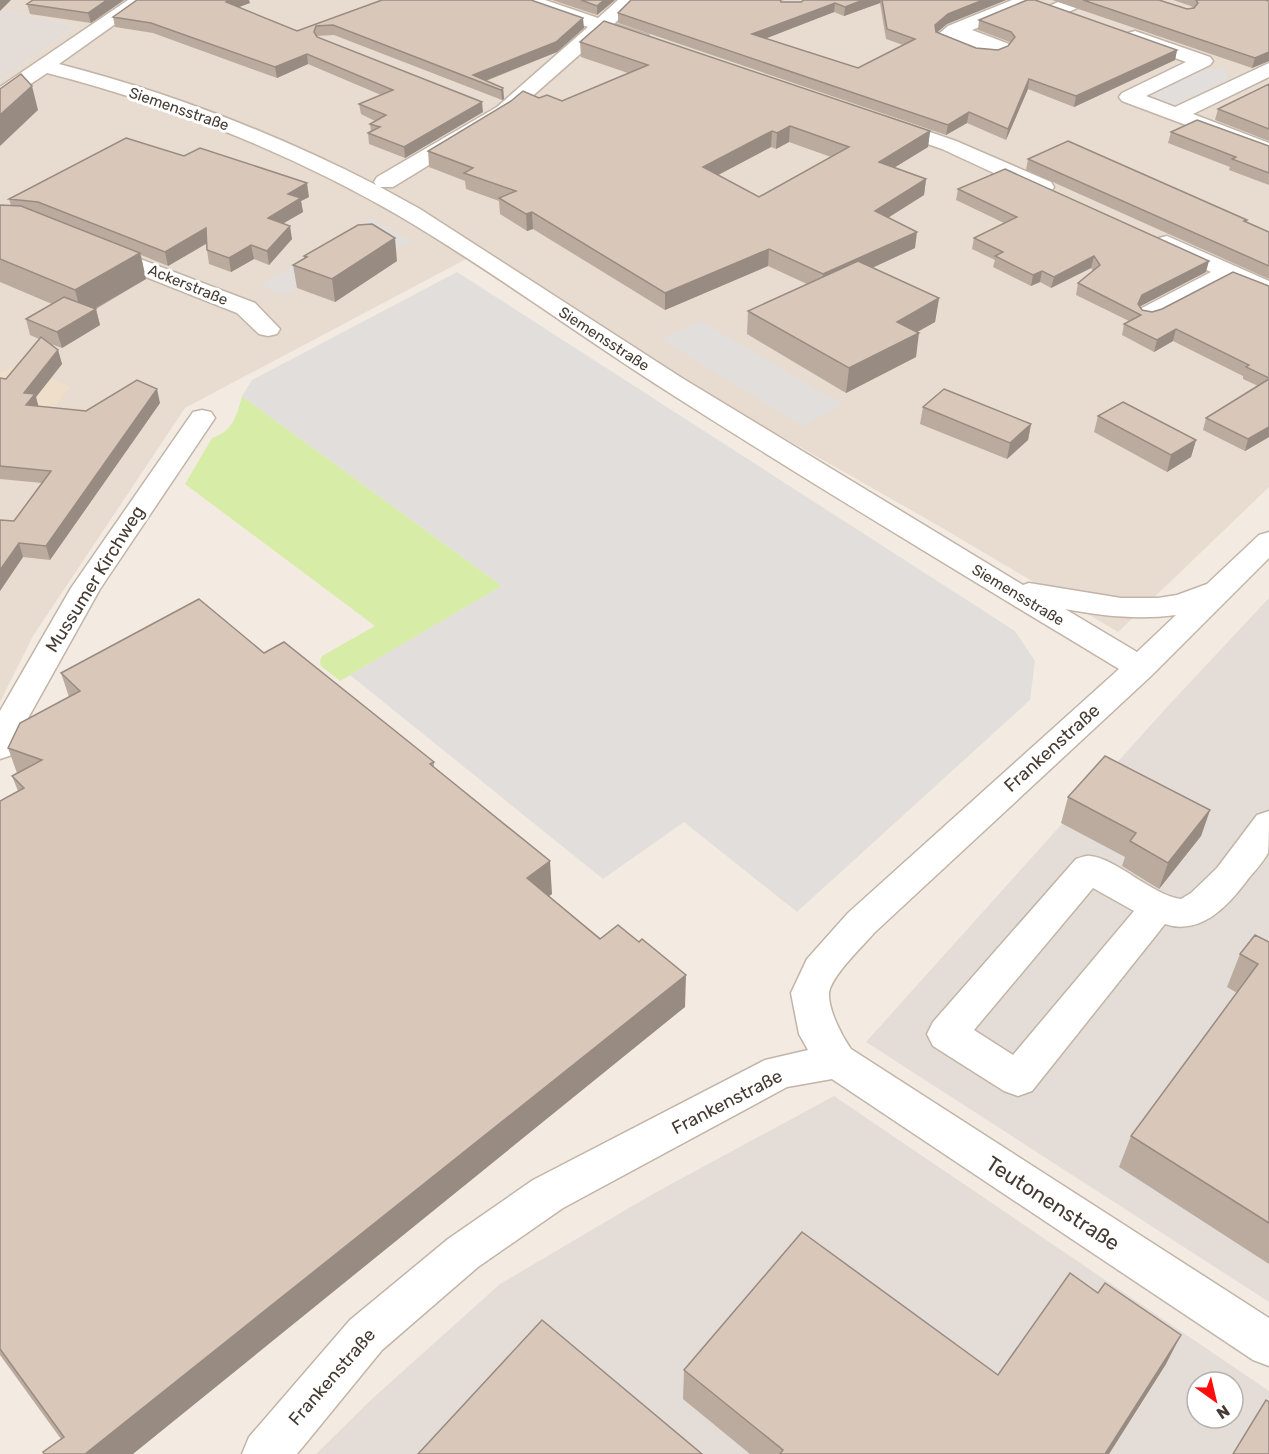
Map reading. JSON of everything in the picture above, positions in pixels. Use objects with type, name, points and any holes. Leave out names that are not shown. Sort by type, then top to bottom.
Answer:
[{"type":"street","points":[[0,96],[140,0]]},
{"type":"street","points":[[527,0],[663,47]]},
{"type":"street","points":[[385,182],[504,111],[629,0]]},
{"type":"street","points":[[955,30],[1028,0],[1087,21]]},
{"type":"street","points":[[1055,9],[1078,0]]},
{"type":"street","points":[[1118,32],[1250,77]]},
{"type":"street","points":[[1203,61],[1128,97],[1269,150]]},
{"type":"street","name":"Siemensstraße","points":[[42,66],[87,78],[247,132],[310,159],[371,190],[422,220],[673,384],[1140,668]]},
{"type":"street","points":[[1176,115],[1269,69]]},
{"type":"street","points":[[481,102],[504,111]]},
{"type":"street","points":[[866,116],[949,145],[1057,194]]},
{"type":"street","points":[[1144,233],[1269,290]]},
{"type":"street","name":"Ackerstraße","points":[[85,244],[246,308],[268,328]]},
{"type":"street","points":[[1149,314],[1230,272]]},
{"type":"street","name":"Mussumer Kirchweg","points":[[4,729],[86,588],[202,418]]},
{"type":"street","name":"Frankenstraße","points":[[266,1454],[366,1335],[463,1253],[529,1207],[548,1194],[779,1072],[837,1061],[819,1034],[810,993],[820,970],[861,923],[1140,668],[1269,541]]},
{"type":"street","points":[[1010,590],[1118,608],[1179,605],[1218,590]]},
{"type":"street","points":[[1159,906],[1018,1079],[947,1034],[1089,869],[1159,906],[1180,914],[1195,910],[1212,898],[1269,824]]},
{"type":"street","name":"Teutonenstraße","points":[[837,1061],[1269,1344]]},
{"type":"shaded area","points":[[0,0],[1255,0],[1269,5],[1269,487],[1118,632],[939,526],[468,258],[185,408],[33,636],[0,702],[0,81],[76,26],[0,9]]},
{"type":"shaded area","points":[[0,9],[76,26],[0,81]]},
{"type":"shaded area","points":[[1199,69],[1225,69],[1229,79],[1177,104],[1151,105],[1145,94]]},
{"type":"shaded area","points":[[372,218],[412,242],[388,252],[370,241],[285,295],[260,286]]},
{"type":"shaded area","points":[[457,272],[1015,631],[1035,661],[1030,700],[797,912],[684,822],[603,879],[350,675],[502,586],[242,396],[252,380]]},
{"type":"shaded area","points":[[701,321],[843,405],[802,426],[661,339]]},
{"type":"shaded area","points":[[20,365],[70,387],[0,479],[0,372]]},
{"type":"shaded area","points":[[1269,598],[1269,1302],[866,1042],[1167,707]]},
{"type":"shaded area","points":[[834,1096],[1238,1370],[1185,1370],[1185,1430],[1245,1430],[1245,1375],[1269,1391],[1269,1454],[316,1454],[373,1398],[500,1284],[651,1195]]},
{"type":"green space","points":[[242,396],[502,586],[340,681],[321,666],[322,656],[375,626],[185,484],[212,438],[224,432],[233,422]]},
{"type":"building","points":[[33,0],[107,0],[88,13],[27,4]]},
{"type":"building","points":[[137,0],[230,0],[226,2],[297,31],[382,0],[531,0],[583,18],[556,42],[473,75],[503,88],[501,90],[333,25],[316,26],[314,32],[317,37],[482,102],[404,147],[368,133],[380,127],[370,124],[386,115],[359,104],[393,90],[307,54],[275,67],[151,23],[113,17]]},
{"type":"building","points":[[581,0],[604,0],[597,6]]},
{"type":"building","points":[[631,0],[801,2],[804,0],[863,0],[845,7],[835,3],[752,34],[858,68],[915,39],[887,29],[882,0],[983,0],[948,14],[935,25],[936,32],[976,48],[998,50],[1008,46],[1015,37],[1011,32],[979,20],[1027,0],[1035,0],[1177,50],[1076,96],[1029,79],[1008,129],[969,112],[948,125],[618,13]]},
{"type":"building","points":[[1083,0],[1159,0],[1187,9],[1194,8],[1198,3],[1196,0],[1269,1],[1269,52],[1255,58]]},
{"type":"building","points":[[604,21],[930,131],[879,162],[926,179],[875,211],[917,232],[823,274],[769,249],[665,293],[532,212],[526,214],[499,198],[516,191],[464,173],[473,168],[428,151],[511,101],[523,91],[539,98],[547,95],[562,101],[648,65],[580,42]],"holes":[[[790,126],[849,147],[759,197],[703,167],[772,131],[777,133]]]},
{"type":"building","points":[[21,74],[32,86],[0,115],[0,89]]},
{"type":"building","points":[[1269,84],[1269,129],[1218,109]]},
{"type":"building","points":[[1197,120],[1269,146],[1269,173],[1232,159],[1236,157],[1171,132]]},
{"type":"building","points":[[126,138],[184,156],[200,148],[307,183],[288,194],[301,198],[268,218],[290,226],[267,251],[251,245],[229,258],[207,250],[206,228],[165,252],[38,202],[9,199]]},
{"type":"building","points":[[1068,141],[1247,220],[1244,221],[1269,232],[1269,266],[1028,159]]},
{"type":"building","points":[[1005,169],[1209,261],[1142,295],[1138,304],[1142,310],[1152,312],[1162,309],[1233,272],[1269,286],[1269,378],[1246,367],[1249,365],[1176,329],[1157,340],[1124,324],[1141,315],[1078,283],[1100,265],[1094,256],[1054,277],[1042,271],[1033,275],[995,256],[1003,252],[974,238],[1017,217],[958,189]]},
{"type":"building","points":[[0,205],[21,206],[140,253],[75,290],[0,259]]},
{"type":"building","points":[[372,224],[395,238],[332,279],[293,265],[307,257],[304,256],[358,225]]},
{"type":"building","points":[[858,261],[939,298],[897,322],[919,333],[849,368],[748,311]]},
{"type":"building","points":[[64,297],[96,309],[57,332],[26,319]]},
{"type":"building","points":[[41,337],[58,350],[24,393],[35,394],[26,405],[86,411],[137,380],[157,389],[46,546],[19,543],[0,570],[0,520],[14,521],[51,471],[0,466],[0,378],[6,379]]},
{"type":"building","points":[[1269,379],[1269,427],[1248,439],[1206,418]]},
{"type":"building","points":[[944,389],[1031,424],[1010,443],[923,407]]},
{"type":"building","points":[[1123,402],[1196,440],[1171,455],[1098,416]]},
{"type":"building","points":[[199,599],[264,653],[284,642],[434,762],[430,764],[550,861],[527,878],[600,939],[618,925],[639,942],[642,939],[686,975],[85,1454],[44,1454],[43,1452],[64,1437],[0,1349],[0,801],[24,788],[12,776],[42,760],[8,748],[20,723],[80,691],[61,673]]},
{"type":"building","points":[[1105,756],[1210,810],[1168,863],[1130,841],[1136,833],[1068,797]]},
{"type":"building","points":[[1255,935],[1269,942],[1269,1223],[1131,1136],[1258,964],[1240,954]]},
{"type":"building","points":[[802,1232],[998,1375],[1070,1273],[1098,1293],[1105,1283],[1181,1335],[1105,1454],[780,1454],[783,1450],[684,1370]]},
{"type":"building","points":[[542,1320],[702,1454],[418,1454]]},
{"type":"building","points":[[1266,1400],[1269,1402],[1269,1454],[1233,1454]]}]
